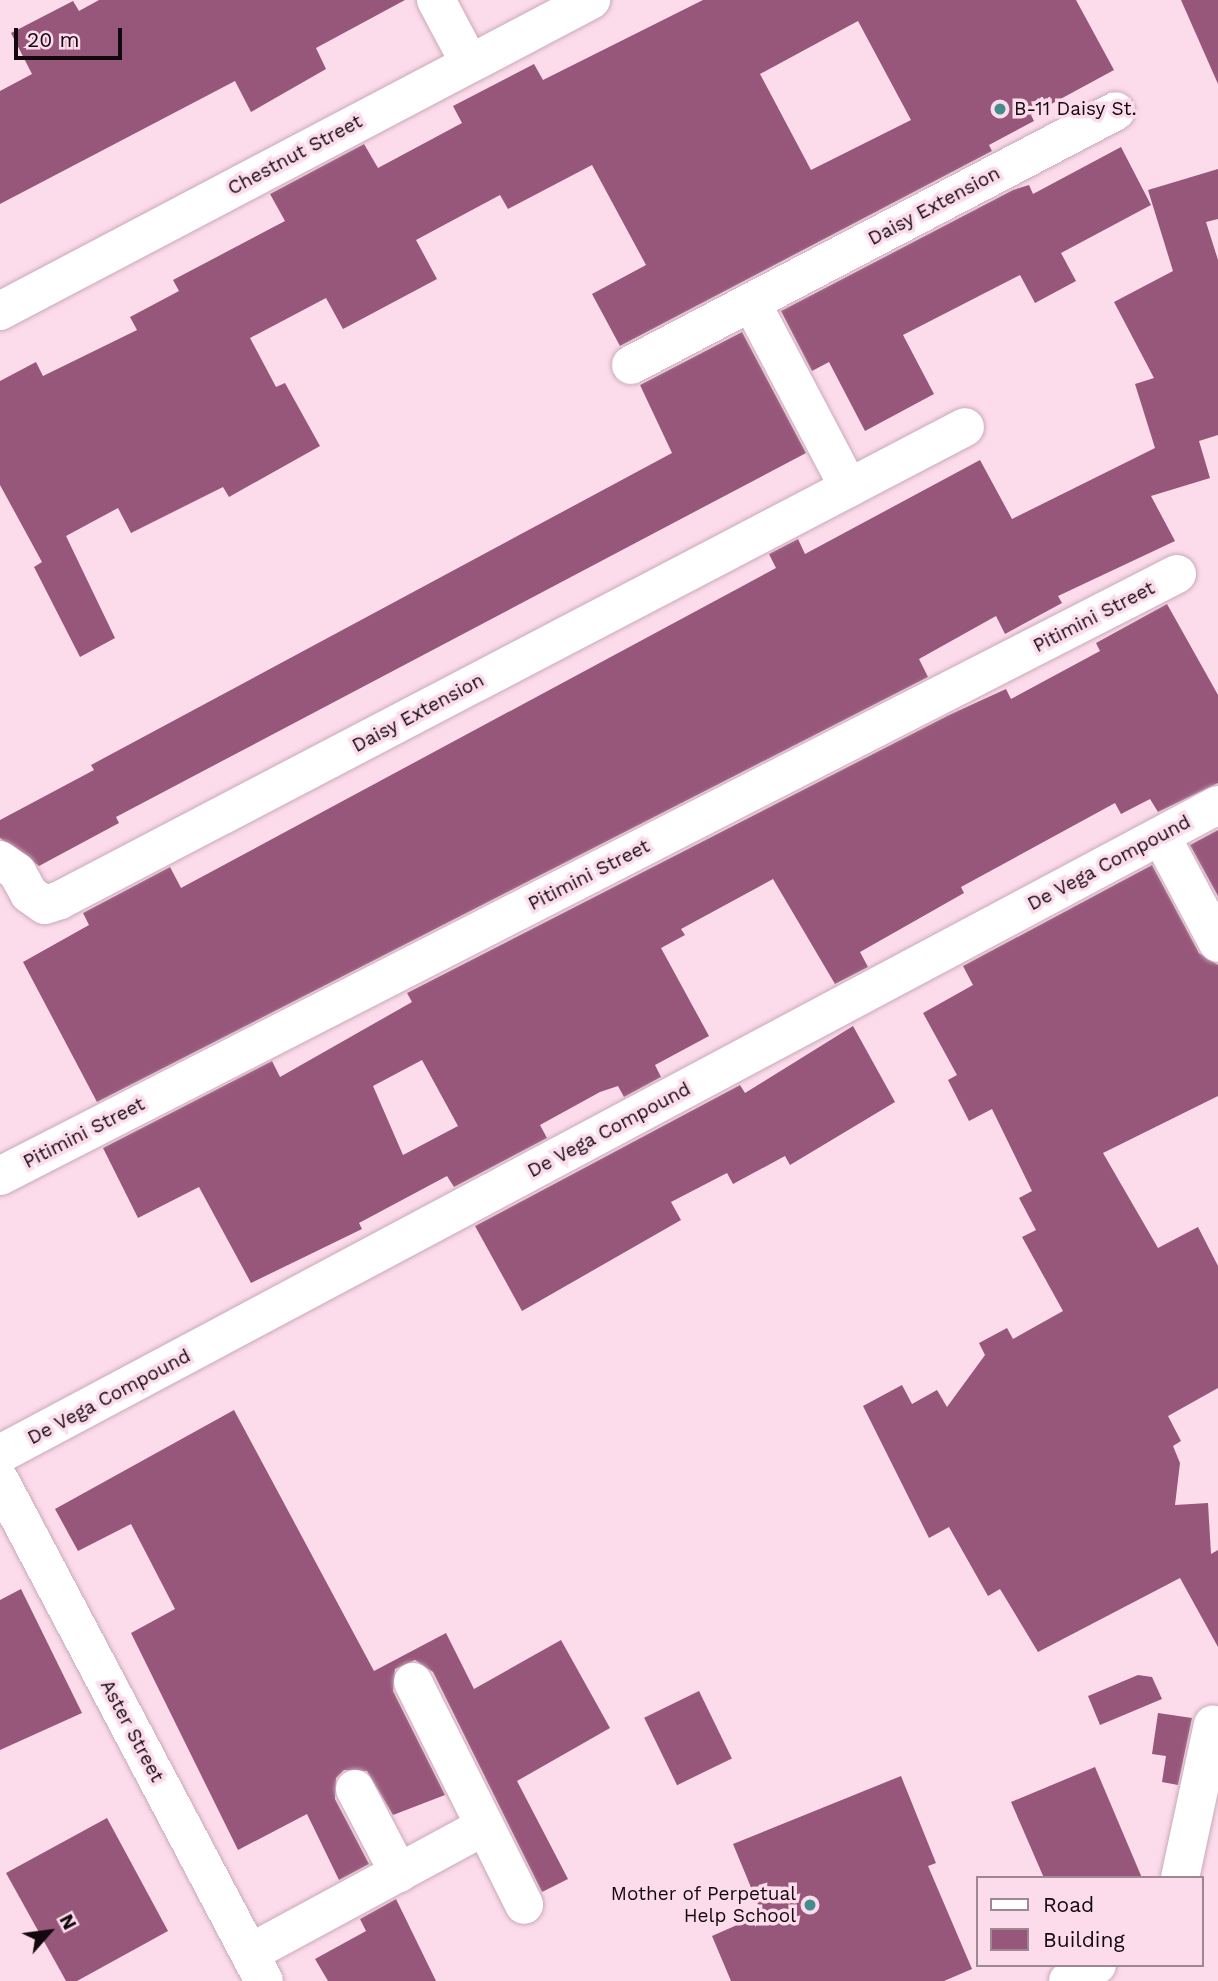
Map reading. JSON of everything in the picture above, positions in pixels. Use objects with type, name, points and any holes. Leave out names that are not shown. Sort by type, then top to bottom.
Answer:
[{"type":"street","points":[[436,0],[470,64]]},
{"type":"street","name":"Chestnut Street","points":[[0,311],[591,0]]},
{"type":"street","name":"Daisy Extension","points":[[631,365],[1116,111]]},
{"type":"street","points":[[751,302],[849,488]]},
{"type":"street","name":"Daisy Extension","points":[[0,860],[17,872],[29,894],[45,905],[60,900],[965,427]]},
{"type":"street","name":"Pitimini Street","points":[[0,1176],[1177,574]]},
{"type":"street","name":"De Vega Compound","points":[[0,1454],[1218,805]]},
{"type":"street","points":[[1161,836],[1218,943]]},
{"type":"street","name":"Aster Street","points":[[0,1481],[257,1967]]},
{"type":"street","points":[[413,1682],[524,1905]]},
{"type":"street","points":[[1180,1876],[1213,1724]]},
{"type":"street","points":[[355,1789],[399,1873]]},
{"type":"street","points":[[257,1967],[399,1873],[485,1826]]},
{"type":"street","points":[[1068,1981],[1093,1967]]},
{"type":"building","points":[[99,0],[405,0],[316,48],[326,69],[251,112],[235,81],[0,204],[0,91],[32,74],[11,33],[73,1],[79,11]]},
{"type":"building","points":[[703,0],[1076,0],[1114,70],[1031,115],[1034,121],[989,145],[992,151],[620,346],[592,294],[646,265],[592,165],[508,209],[500,195],[416,240],[437,279],[343,329],[326,298],[250,338],[276,387],[285,383],[320,446],[229,497],[223,487],[131,533],[118,508],[66,536],[115,638],[80,657],[34,567],[42,562],[0,485],[0,381],[36,362],[43,376],[137,330],[130,317],[179,291],[173,280],[285,221],[270,194],[364,144],[378,168],[462,123],[453,106],[534,64],[543,80]],"holes":[[[858,21],[911,120],[811,170],[760,74]]]},
{"type":"building","points":[[1181,0],[1218,0],[1218,84]]},
{"type":"building","points":[[1121,147],[1151,205],[1061,253],[1076,281],[1035,303],[1020,275],[903,335],[934,394],[865,431],[829,362],[812,371],[781,311],[1013,190],[1029,185],[1033,194]]},
{"type":"building","points":[[1218,169],[1218,219],[1206,222],[1218,260],[1218,435],[1199,441],[1210,478],[1151,496],[1175,541],[1058,596],[1062,603],[1005,634],[996,616],[919,659],[928,677],[97,1102],[23,962],[89,925],[83,913],[170,867],[181,888],[776,568],[769,554],[798,539],[805,554],[980,460],[1012,519],[1155,448],[1135,384],[1154,378],[1114,302],[1173,271],[1148,190]]},
{"type":"building","points":[[742,332],[806,453],[116,817],[119,823],[39,866],[0,838],[0,820],[94,770],[91,765],[672,453],[640,385]]},
{"type":"building","points":[[1167,604],[1218,695],[1218,783],[1158,812],[1150,799],[1121,814],[1115,803],[961,887],[964,893],[860,952],[868,967],[835,984],[773,879],[681,929],[685,935],[661,948],[709,1036],[655,1065],[661,1077],[624,1097],[618,1086],[600,1092],[540,1125],[547,1138],[454,1187],[447,1176],[359,1223],[362,1229],[251,1283],[199,1187],[138,1218],[103,1148],[272,1061],[280,1077],[412,1002],[407,993],[949,715],[1006,689],[1011,699],[1100,651],[1096,643]],"holes":[[[422,1060],[458,1126],[403,1155],[373,1086]]]},
{"type":"building","points":[[1218,830],[1218,896],[1190,845]]},
{"type":"building","points":[[1152,865],[1199,953],[1218,965],[1218,1096],[1103,1153],[1158,1248],[1198,1227],[1218,1266],[1218,1388],[1168,1416],[1181,1441],[1173,1446],[1180,1463],[1175,1505],[1208,1503],[1211,1554],[1218,1550],[1218,1647],[1180,1578],[1038,1652],[1000,1589],[988,1596],[949,1527],[929,1538],[863,1406],[902,1385],[912,1404],[937,1390],[947,1407],[985,1355],[979,1343],[1007,1328],[1013,1339],[1063,1311],[1022,1237],[1036,1230],[1019,1198],[1032,1191],[992,1109],[969,1121],[948,1080],[957,1075],[923,1013],[973,985],[963,966]]},
{"type":"building","points":[[853,1026],[895,1102],[790,1165],[785,1156],[733,1184],[727,1173],[671,1202],[681,1220],[522,1311],[475,1226],[740,1085],[745,1093]]},
{"type":"building","points":[[234,1410],[374,1671],[446,1633],[474,1689],[561,1640],[610,1728],[517,1781],[568,1879],[542,1892],[433,1672],[415,1660],[395,1669],[393,1691],[445,1795],[393,1815],[367,1771],[344,1770],[336,1778],[335,1799],[369,1864],[339,1880],[307,1814],[238,1850],[131,1633],[175,1609],[131,1524],[78,1551],[55,1509]]},
{"type":"building","points":[[21,1589],[82,1713],[0,1750],[0,1600]]},
{"type":"building","points":[[1138,1675],[1152,1677],[1162,1699],[1100,1725],[1088,1696]]},
{"type":"building","points":[[699,1691],[732,1758],[677,1785],[644,1718]]},
{"type":"building","points":[[1158,1713],[1192,1718],[1178,1785],[1162,1782],[1166,1756],[1152,1754]]},
{"type":"building","points":[[1095,1767],[1141,1876],[1043,1876],[1011,1802]]},
{"type":"building","name":"Mother of Perpetual Help School","points":[[901,1776],[936,1863],[928,1866],[972,1969],[944,1981],[731,1981],[712,1936],[762,1914],[733,1844]]},
{"type":"building","points":[[107,1818],[168,1931],[77,1981],[66,1981],[6,1873]]},
{"type":"building","points":[[396,1899],[436,1981],[328,1981],[315,1959],[366,1931],[360,1919]]},
{"type":"place","name":"B-11 Daisy St.","points":[[1000,109]]},
{"type":"place","name":"Mother of Perpetual Help School","points":[[810,1905]]}]
